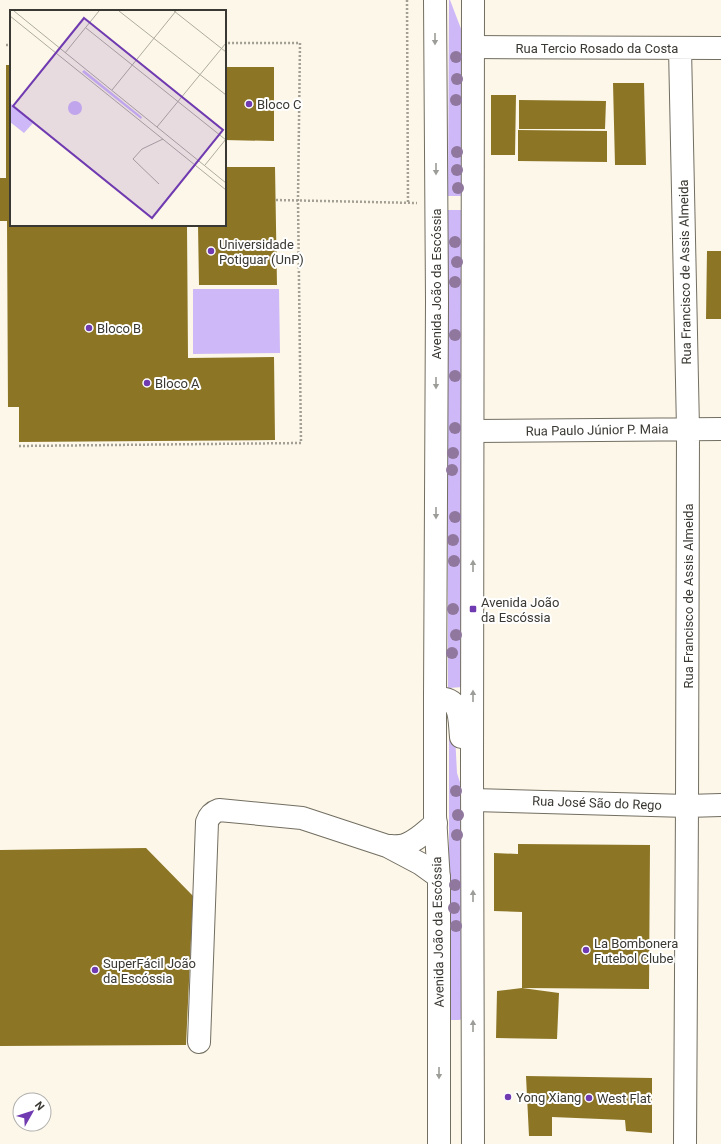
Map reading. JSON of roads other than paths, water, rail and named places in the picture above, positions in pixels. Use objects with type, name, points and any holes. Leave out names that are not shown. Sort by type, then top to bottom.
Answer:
[{"type":"main road","name":"Avenida João da Escóssia","points":[[435,0],[437,294],[435,698],[436,823],[439,878],[439,1144]]},
{"type":"main road","points":[[473,0],[473,1139]]},
{"type":"main road","name":"Rua Tercio Rosado da Costa","points":[[473,47],[721,48]]},
{"type":"main road","name":"Rua Francisco de Assis Almeida","points":[[680,48],[688,429],[685,1144]]},
{"type":"main road","name":"Rua Paulo Júnior P. Maia","points":[[473,431],[721,429]]},
{"type":"main road","points":[[435,698],[448,700],[457,708],[459,712],[462,750],[466,763],[472,771]]},
{"type":"main road","name":"Rua José São do Rego","points":[[473,800],[687,806],[721,805]]},
{"type":"main road","points":[[199,1042],[207,822],[209,817],[215,811],[219,810],[302,818],[387,846],[420,864],[439,878]]},
{"type":"main road","points":[[387,846],[400,846],[407,844],[436,823]]},
{"type":"main road","points":[[439,1034],[451,1033],[462,1043],[464,1052],[465,1093],[473,1139]]},
{"type":"place","name":"Bloco C","points":[[249,104]]},
{"type":"place","name":"Universidade Potiguar (UnP)","points":[[211,251]]},
{"type":"place","name":"Bloco B","points":[[89,328]]},
{"type":"place","name":"Bloco A","points":[[147,383]]},
{"type":"place","name":"Avenida João da Escóssia","points":[[473,609]]},
{"type":"place","name":"La Bombonera Futebol Clube","points":[[586,950]]},
{"type":"place","name":"SuperFácil João da Escóssia","points":[[95,970]]},
{"type":"place","name":"Yong Xiang","points":[[508,1097]]},
{"type":"place","name":"West Flat","points":[[589,1098]]}]
